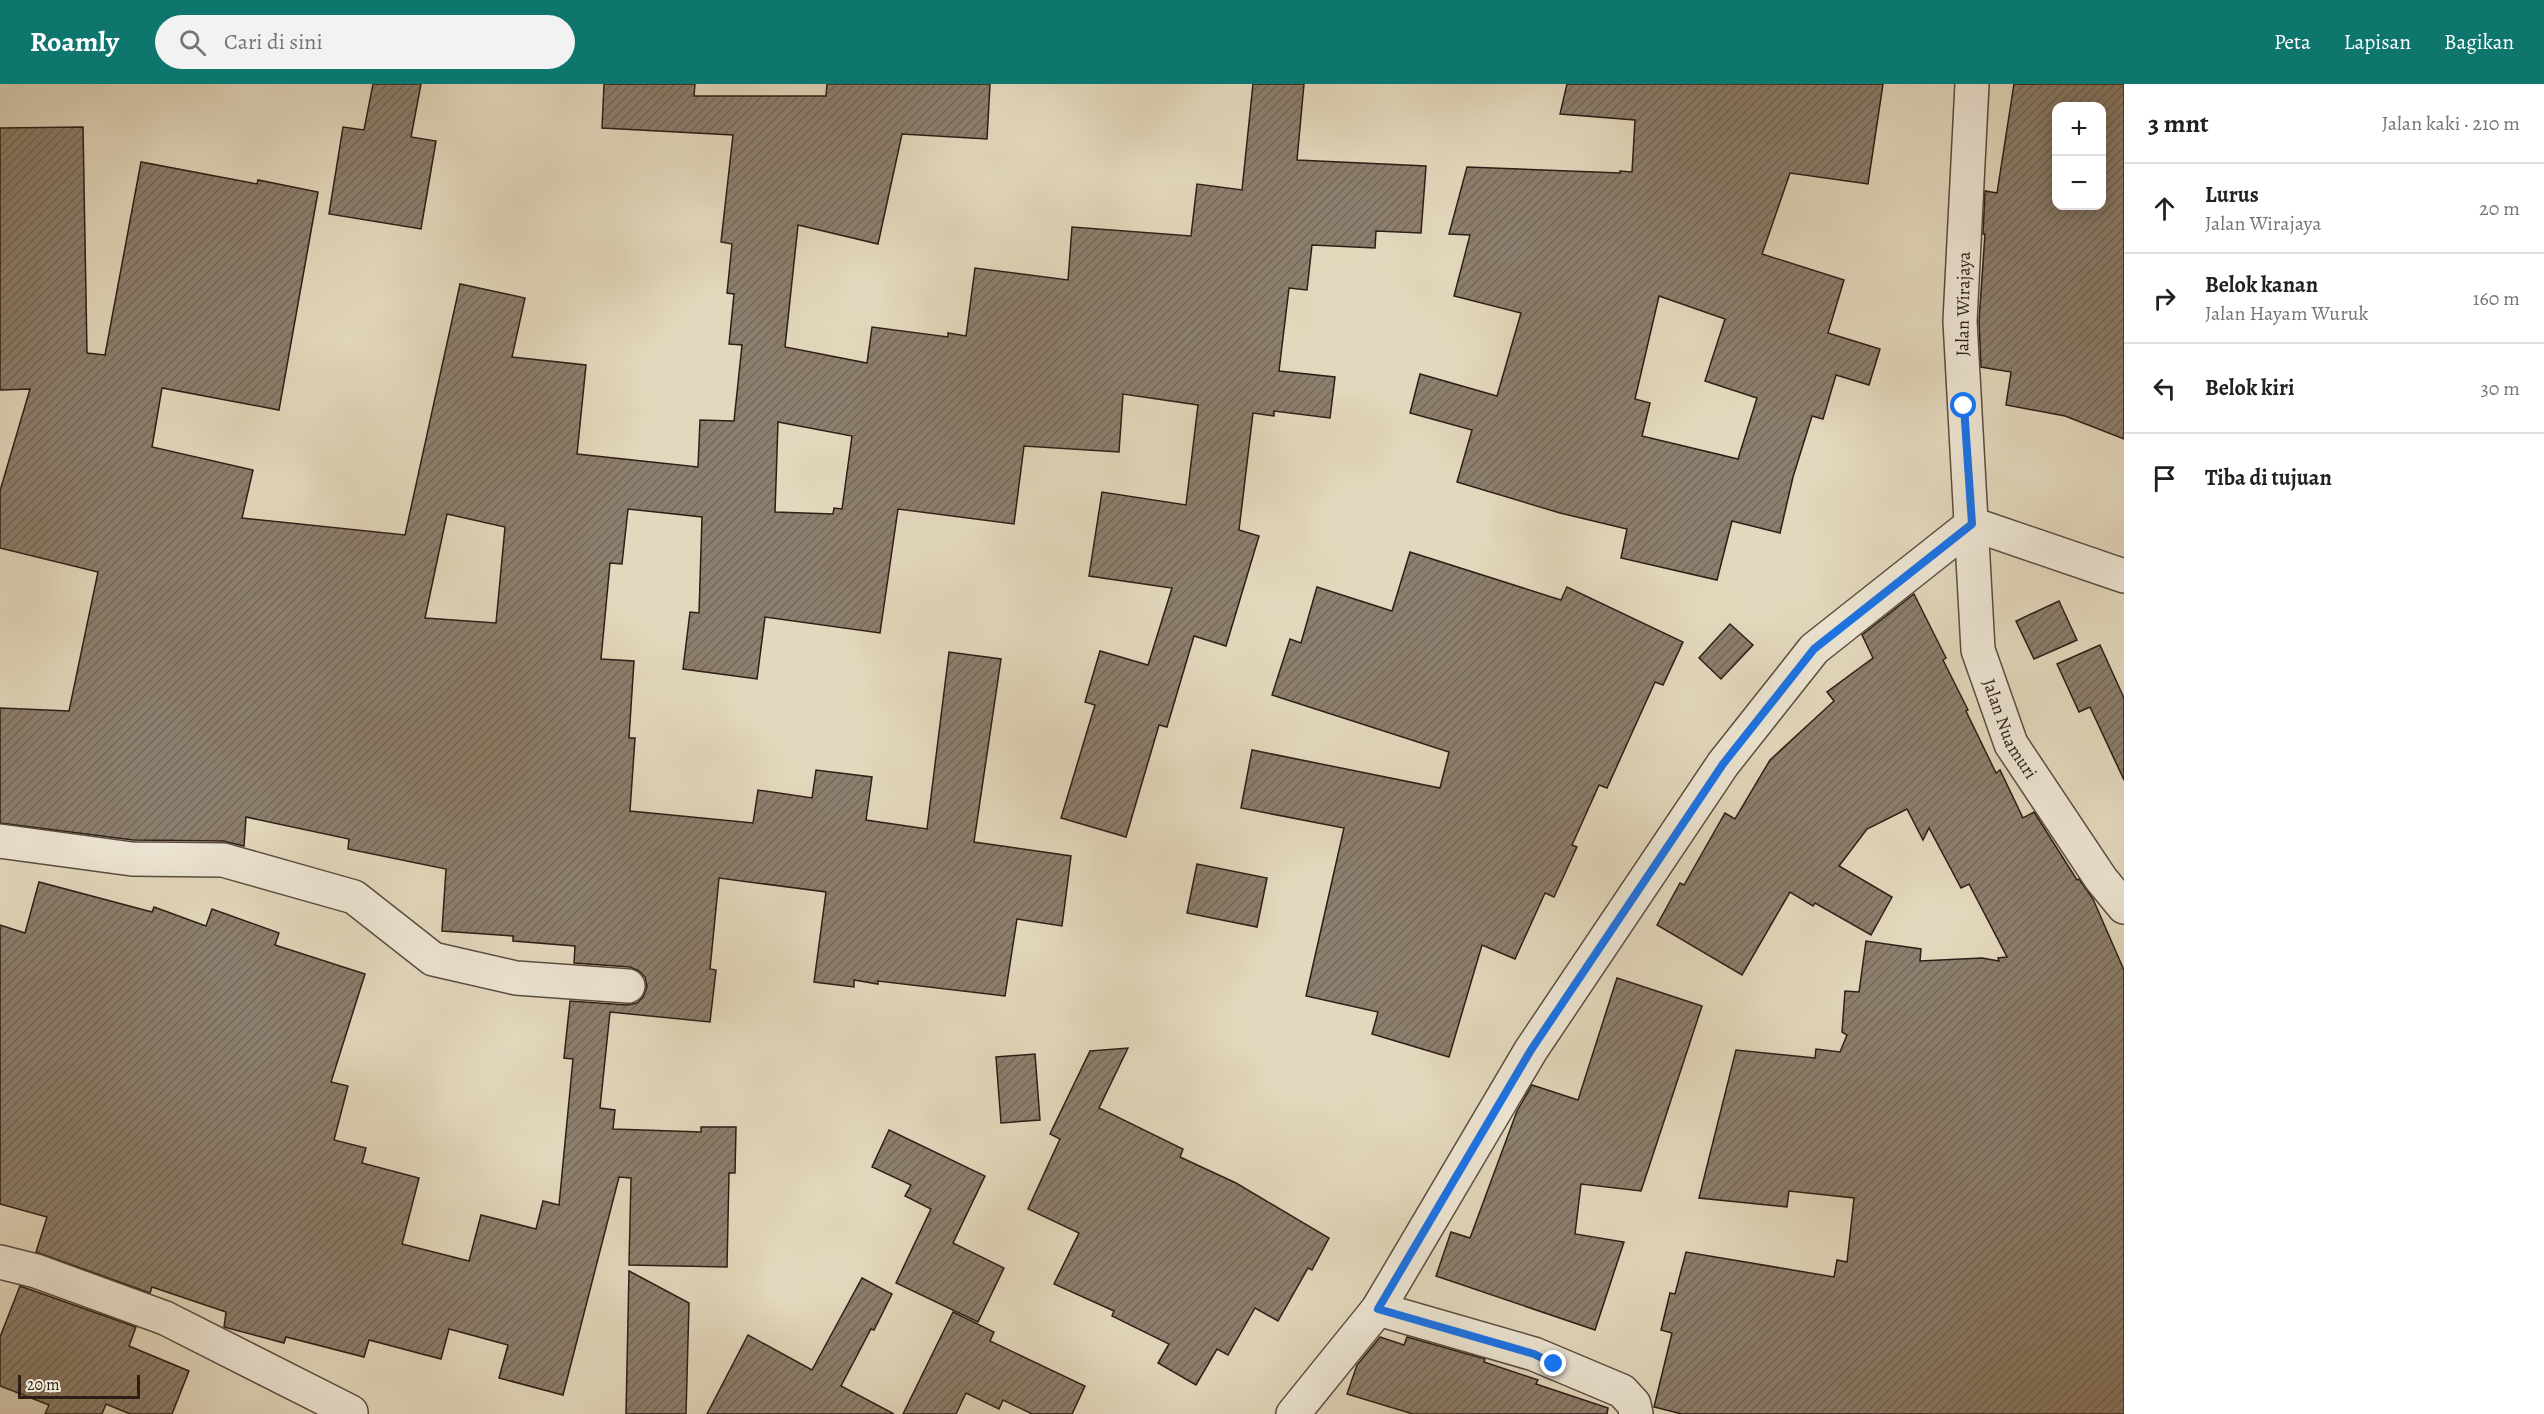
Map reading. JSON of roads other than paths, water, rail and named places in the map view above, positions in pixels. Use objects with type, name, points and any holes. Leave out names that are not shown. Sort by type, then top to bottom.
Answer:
[{"type":"street","name":"Jalan Wirajaya","points":[[1972,84],[1960,321],[1972,524]]},
{"type":"street","points":[[1293,1414],[1378,1309],[1531,1050],[1723,764],[1814,649],[1972,524],[2124,576]]},
{"type":"street","name":"Jalan Nuamuri","points":[[1972,524],[1978,650],[2011,744],[2101,879],[2124,907]]},
{"type":"street","points":[[0,841],[132,859],[223,860],[354,897],[433,960],[516,978],[628,986]]},
{"type":"street","points":[[0,1262],[36,1271],[165,1318],[351,1412]]},
{"type":"street","points":[[1378,1309],[1534,1354],[1622,1391],[1634,1404],[1636,1414]]}]
